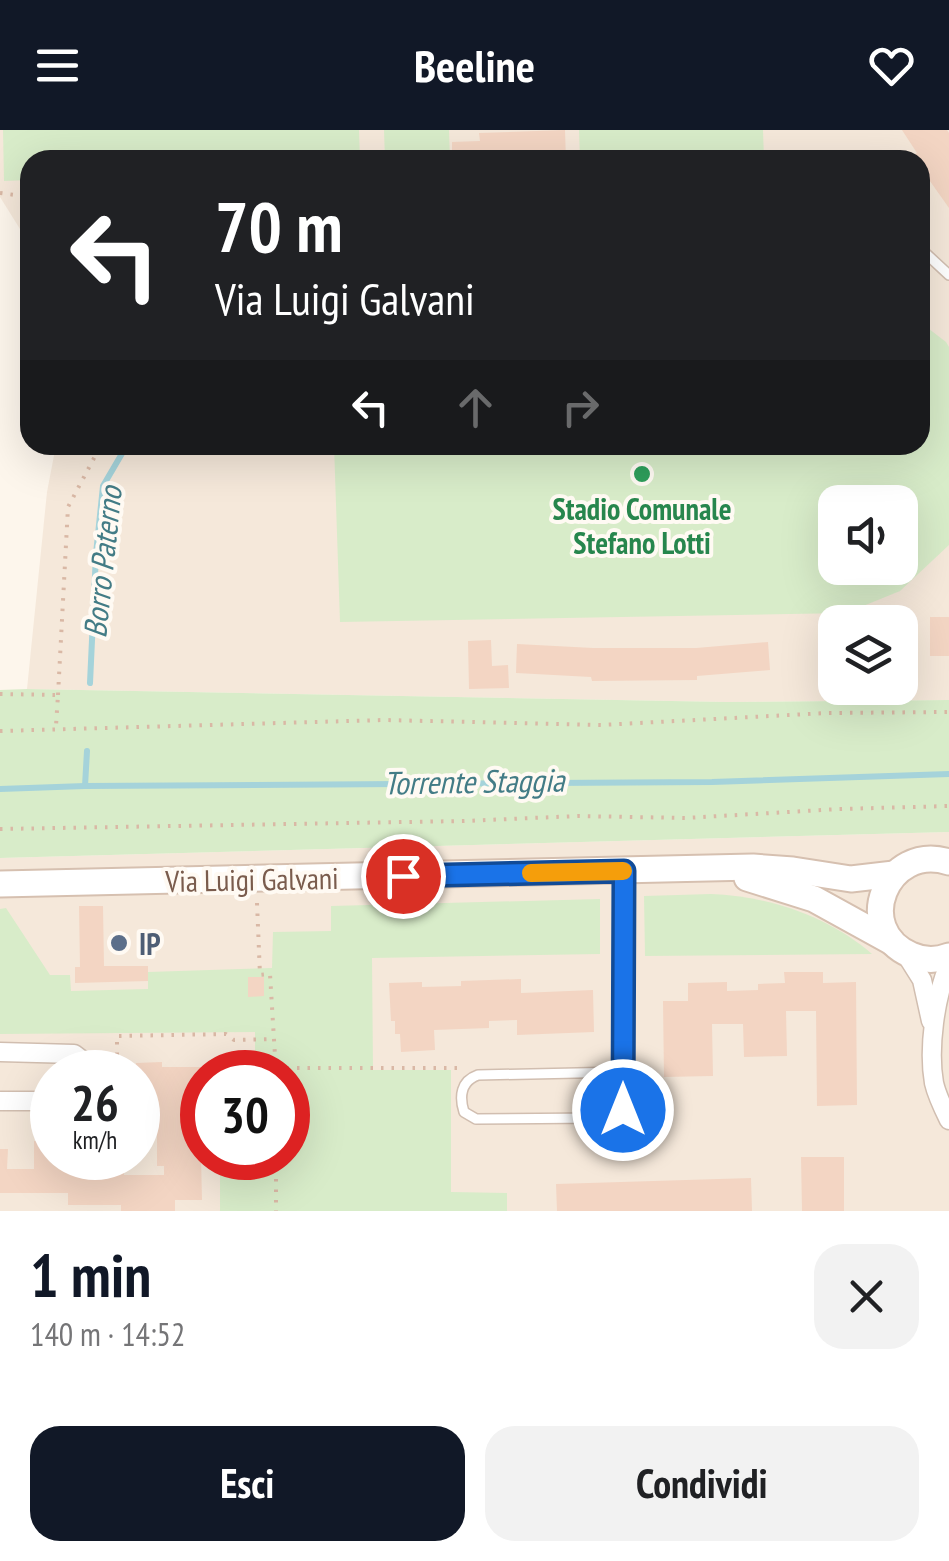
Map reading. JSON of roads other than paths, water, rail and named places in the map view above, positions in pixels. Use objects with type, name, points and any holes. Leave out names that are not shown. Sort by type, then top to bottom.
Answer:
[{"type":"main road","name":"Via Luigi Galvani","points":[[0,884],[753,867],[852,879],[894,874],[917,860],[949,862]]},
{"type":"main road","name":"Via Luigi Galvani","points":[[718,870],[802,894],[929,960],[949,956]]},
{"type":"main road","points":[[894,874],[880,908],[885,932],[898,947]]},
{"type":"street","points":[[623,1110],[624,871]]},
{"type":"street","points":[[898,947],[922,980],[933,1032],[934,1083],[949,1120]]},
{"type":"street","points":[[933,1032],[949,965]]},
{"type":"street","points":[[0,1052],[30,1052]]},
{"type":"street","points":[[0,1102],[30,1101]]},
{"type":"lane","points":[[930,257],[949,275]]},
{"type":"lane","points":[[623,1110],[600,1118],[476,1119],[468,1116],[462,1105],[463,1086],[482,1075],[624,1072]]},
{"type":"waterway","name":"Borro Paterno","points":[[90,683],[103,486],[121,455]]},
{"type":"waterway","name":"Borro Paterno","points":[[85,786],[87,751]]},
{"type":"waterway","name":"Torrente Staggia","points":[[0,789],[712,782],[949,774]]},
{"type":"place","name":"Stadio Comunale Stefano Lotti","points":[[642,474]]},
{"type":"place","name":"IP","points":[[119,943]]}]
